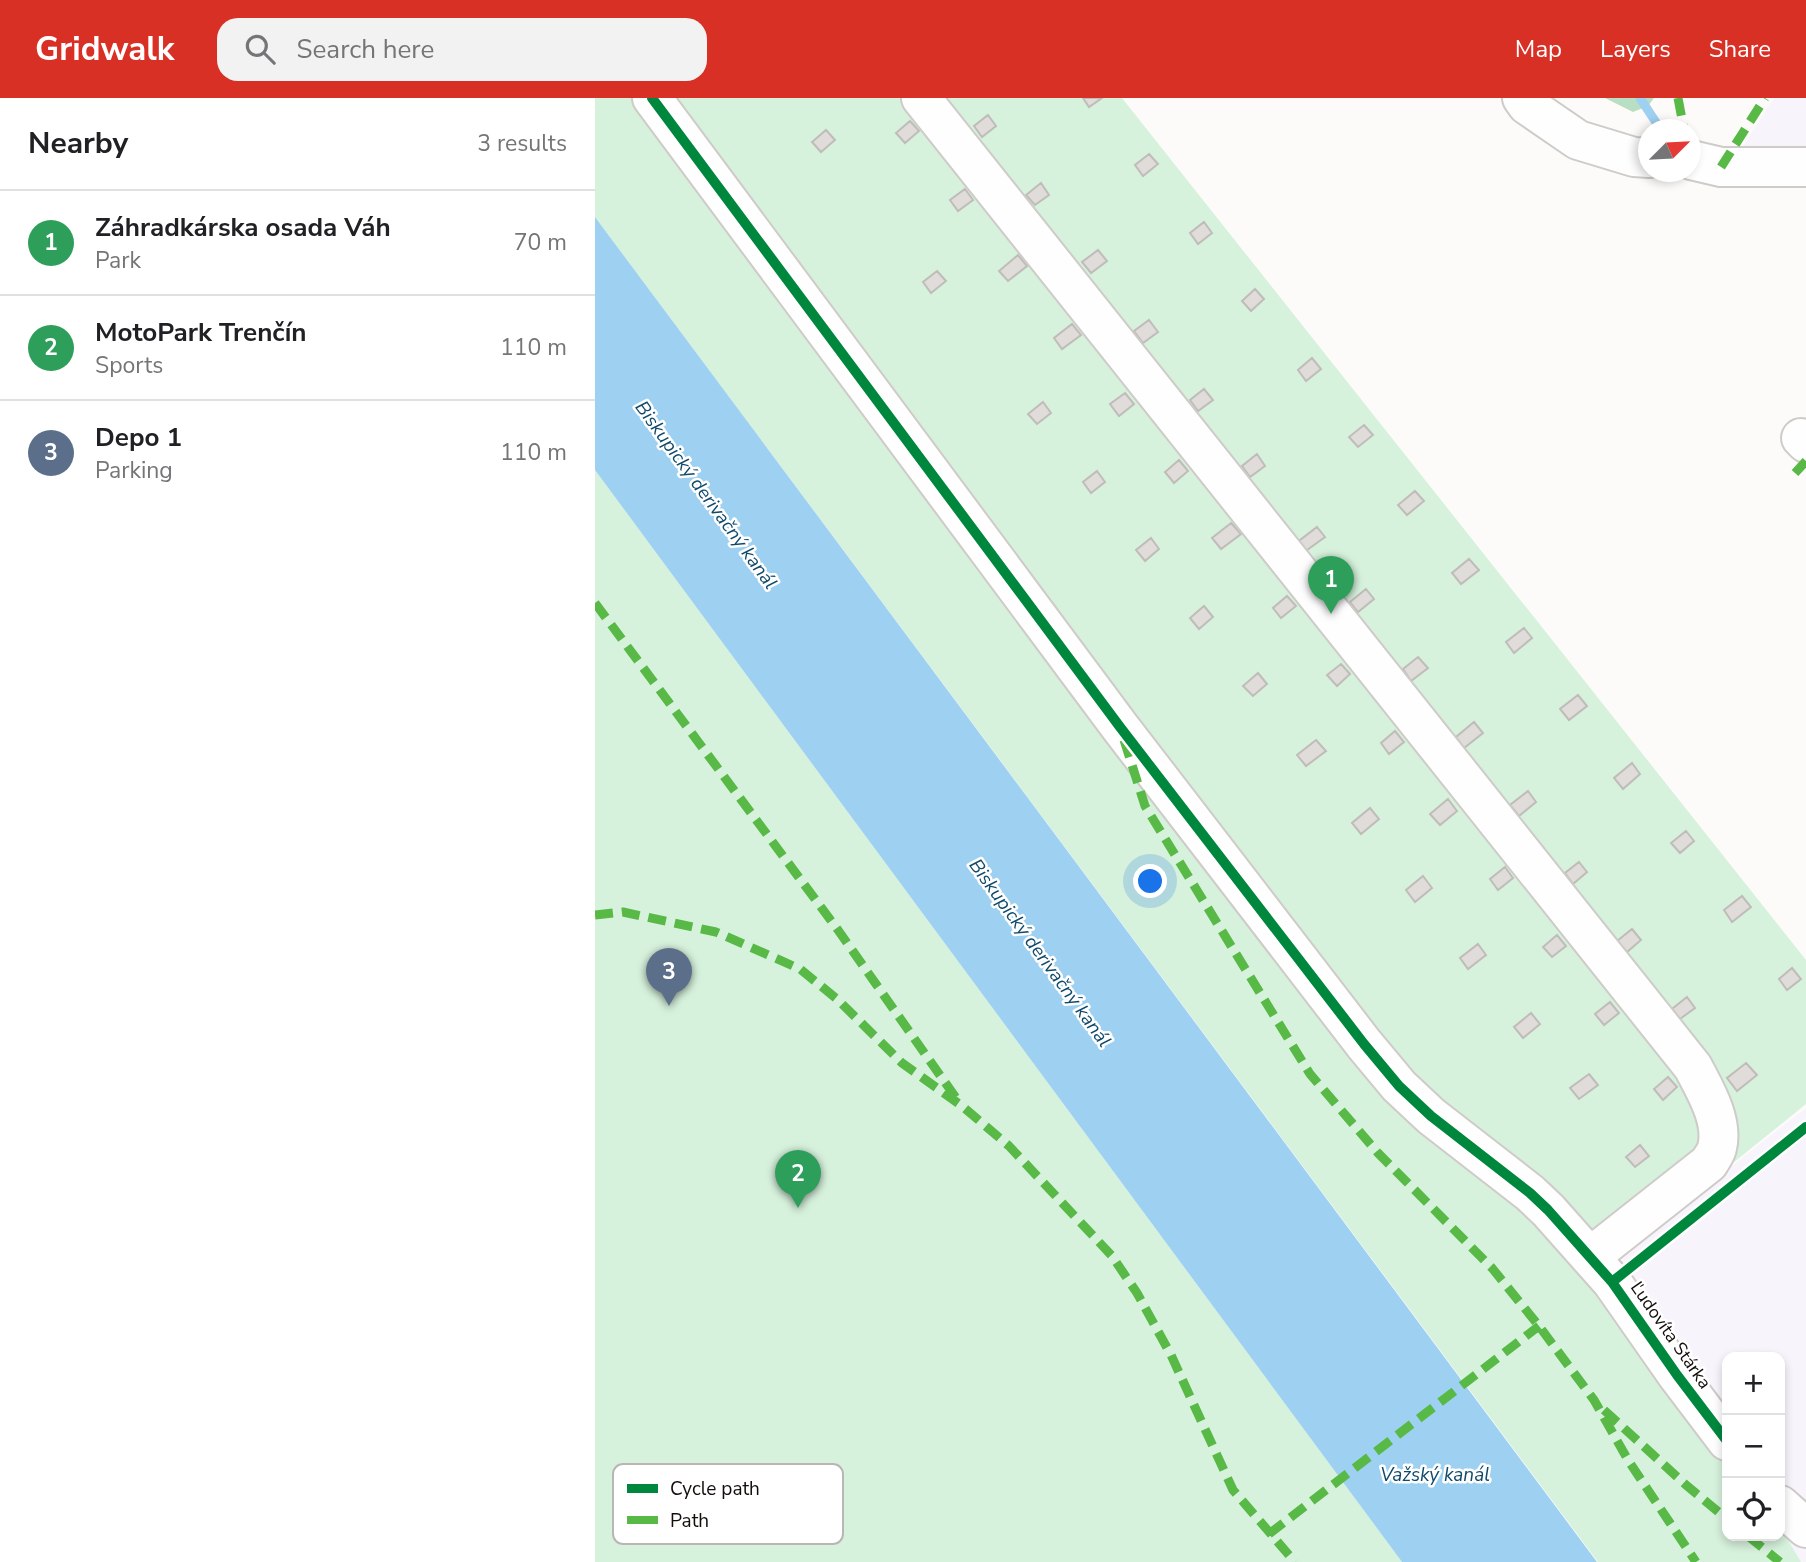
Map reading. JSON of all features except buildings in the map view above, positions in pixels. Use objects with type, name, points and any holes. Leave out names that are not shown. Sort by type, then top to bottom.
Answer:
[{"type":"lane","name":"Ľudovíta Stárka","points":[[652,98],[1120,727],[1364,1044],[1415,1101],[1529,1193],[1601,1270],[1722,1434]]},
{"type":"lane","points":[[921,98],[1693,1067],[1709,1097],[1717,1127],[1717,1149],[1709,1163],[1601,1270]]},
{"type":"lane","points":[[1522,98],[1527,105],[1578,140],[1638,157]]},
{"type":"lane","points":[[1701,162],[1721,167],[1806,167]]},
{"type":"lane","points":[[1785,1509],[1806,1528]]},
{"type":"shaded area","points":[[1774,98],[1806,98],[1806,148],[1741,149]]},
{"type":"shaded area","points":[[1806,1108],[1806,1562],[1801,1562],[1785,1535],[1785,1352],[1722,1352],[1722,1434],[1612,1260]]},
{"type":"green space","points":[[595,98],[1122,98],[1806,960],[1806,1104],[1613,1260],[1722,1434],[1722,1541],[1785,1541],[1785,1535],[1801,1562],[1598,1562],[595,217]]},
{"type":"green space","points":[[1605,98],[1654,98],[1648,106],[1633,112]]},
{"type":"green space","points":[[595,470],[1402,1562],[595,1562]]},
{"type":"water","name":"Važský kanál","points":[[595,217],[1597,1562],[1402,1562],[595,470]]},
{"type":"waterway","points":[[1640,98],[1654,119]]},
{"type":"marked path","points":[[1678,98],[1682,119]]},
{"type":"marked path","points":[[1721,167],[1765,98]]},
{"type":"marked path","points":[[1795,473],[1806,461]]},
{"type":"marked path","points":[[595,603],[838,930],[956,1098]]},
{"type":"marked path","points":[[1124,740],[1145,806],[1310,1074],[1378,1153],[1492,1268],[1539,1326],[1594,1400],[1628,1460],[1696,1562]]},
{"type":"marked path","points":[[595,915],[623,912],[716,932],[800,969],[837,999],[902,1063],[962,1106],[1009,1146],[1112,1256],[1137,1293],[1171,1355],[1233,1490],[1295,1562]]},
{"type":"marked path","points":[[1269,1534],[1539,1326]]},
{"type":"marked path","points":[[1604,1410],[1722,1515]]},
{"type":"marked path","points":[[1754,1541],[1780,1562]]},
{"type":"cycle path","points":[[652,98],[1120,727],[1364,1044],[1399,1086],[1431,1116],[1548,1210],[1612,1282],[1722,1434]]},
{"type":"cycle path","points":[[1612,1282],[1806,1127]]},
{"type":"place","name":"Záhradkárska osada Váh","points":[[1331,614]]},
{"type":"place","name":"Depo 1","points":[[669,1006]]},
{"type":"place","name":"MotoPark Trenčín","points":[[798,1208]]},
{"type":"water label","name":"Biskupický derivačný kanál","points":[[706,495]]},
{"type":"water label","name":"Biskupický derivačný kanál","points":[[1040,953]]}]
